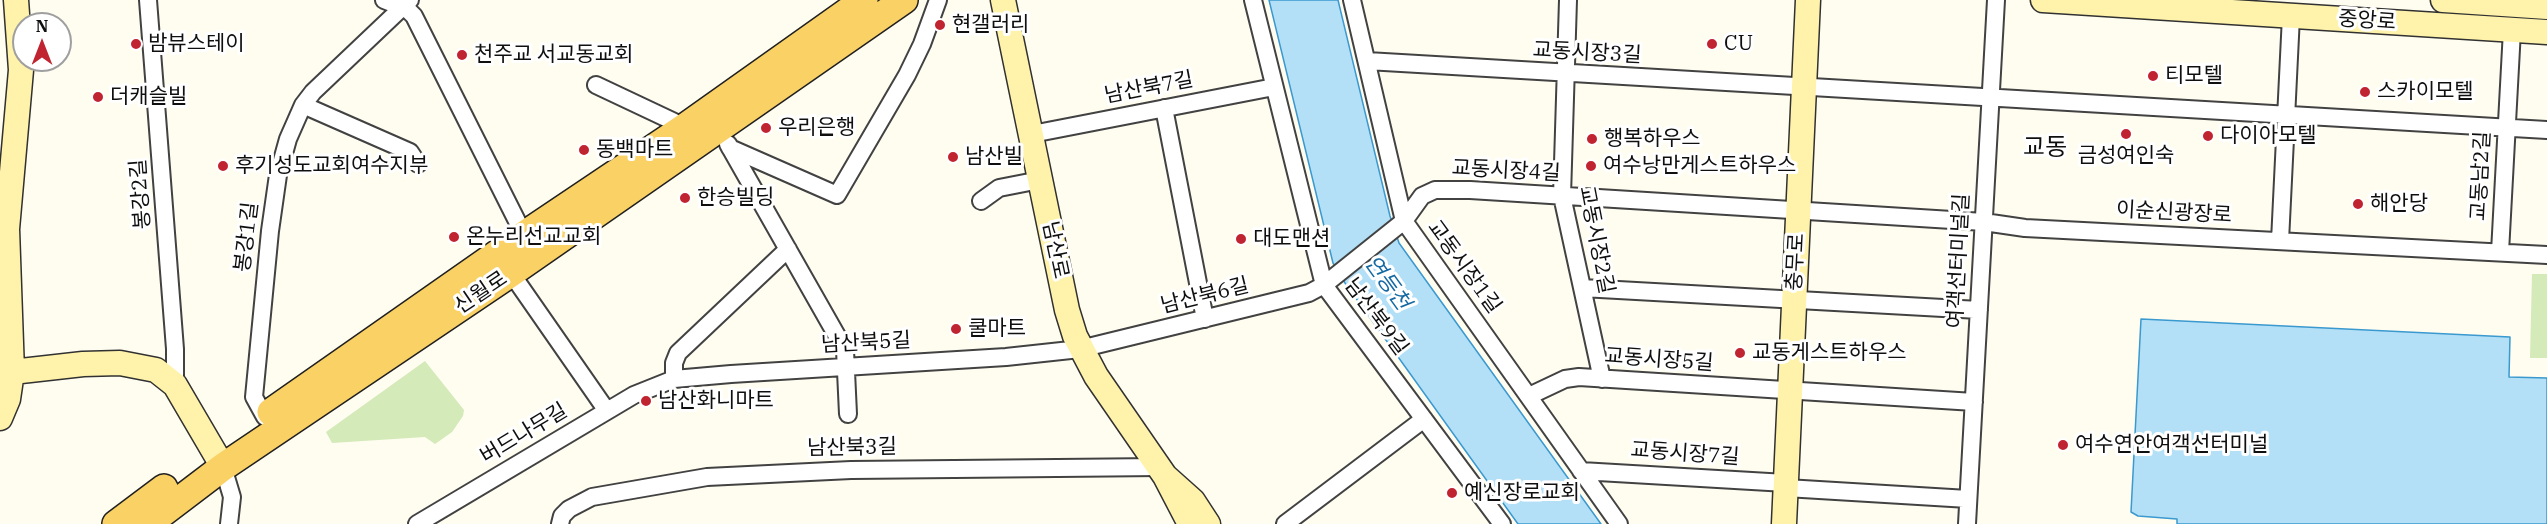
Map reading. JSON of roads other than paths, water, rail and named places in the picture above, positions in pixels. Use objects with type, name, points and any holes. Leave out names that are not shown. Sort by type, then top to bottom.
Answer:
[{"type":"main road","name":"신월로","points":[[148,524],[265,417],[524,235],[685,127],[864,0]]},
{"type":"main road","name":"신월로","points":[[117,524],[725,138],[904,0]]},
{"type":"street","points":[[0,418],[8,399],[6,376],[7,229],[21,70],[16,0]]},
{"type":"street","name":"봉강2길","points":[[148,0],[176,349],[175,385]]},
{"type":"street","points":[[384,0],[406,3],[524,235]]},
{"type":"street","points":[[725,138],[837,195],[907,75],[922,44],[938,0]]},
{"type":"street","name":"남산로","points":[[1003,0],[1070,321],[1080,349],[1096,376],[1163,472],[1190,524]]},
{"type":"street","name":"남산북9길","points":[[1253,0],[1274,87],[1330,280],[1424,419],[1502,524]]},
{"type":"street","name":"교동시장1길","points":[[1352,0],[1404,221],[1619,524]]},
{"type":"street","name":"교동시장2길","points":[[1568,0],[1562,196],[1602,379]]},
{"type":"street","name":"충무로","points":[[1784,524],[1808,0]]},
{"type":"street","name":"여객선터미널길","points":[[1967,524],[1996,0]]},
{"type":"street","name":"중앙로","points":[[2043,0],[2547,32]]},
{"type":"street","points":[[2443,0],[2547,6]]},
{"type":"street","name":"봉강1길","points":[[265,417],[254,398],[270,231],[283,154],[303,105],[313,92],[406,3]]},
{"type":"street","points":[[2280,241],[2291,16]]},
{"type":"street","name":"교동남2길","points":[[2500,252],[2512,30]]},
{"type":"street","name":"교동시장3길","points":[[1367,61],[2547,130]]},
{"type":"street","points":[[596,85],[685,127]]},
{"type":"street","name":"남산북7길","points":[[1032,134],[1274,87]]},
{"type":"street","points":[[303,105],[410,152],[418,164]]},
{"type":"street","points":[[1164,108],[1205,319]]},
{"type":"street","points":[[725,138],[845,350],[848,414]]},
{"type":"street","points":[[981,201],[999,188],[1040,180]]},
{"type":"street","name":"교동시장4길","points":[[1330,280],[1404,221],[1422,196],[1435,190],[1798,211]]},
{"type":"street","name":"이순신광장로","points":[[1798,211],[1984,222],[2025,228],[2547,255]]},
{"type":"street","points":[[674,380],[674,363],[678,353],[788,249]]},
{"type":"street","points":[[511,273],[607,411]]},
{"type":"street","name":"남산북6길","points":[[1080,349],[1309,293],[1330,280]]},
{"type":"street","points":[[1582,288],[1979,310]]},
{"type":"street","name":"남산북5길","points":[[655,385],[674,380],[731,374],[1006,357],[1080,349]]},
{"type":"street","points":[[6,376],[83,364],[129,364],[156,370],[175,385],[219,459],[232,497],[229,524]]},
{"type":"street","name":"교동시장5길","points":[[1528,396],[1569,378],[1974,402]]},
{"type":"street","name":"버드나무길","points":[[417,524],[655,385]]},
{"type":"street","points":[[1285,524],[1424,419]]},
{"type":"street","name":"남산북3길","points":[[560,524],[562,516],[569,509],[592,497],[707,477],[851,470],[1163,472]]},
{"type":"street","name":"교동시장7길","points":[[1581,471],[1968,499]]},
{"type":"street","name":"남산로","points":[[1163,472],[1193,501],[1208,524]]},
{"type":"water","name":"연등천","points":[[1269,0],[1338,0],[1390,216],[1399,243],[1601,524],[1518,524],[1345,283],[1333,263]]},
{"type":"water","points":[[2141,319],[2510,337],[2509,377],[2547,378],[2547,524],[2177,524],[2177,519],[2138,516],[2131,512]]},
{"type":"place","name":"현갤러리","points":[[940,25]]},
{"type":"place","name":"밤뷰스테이","points":[[136,44]]},
{"type":"place","name":"CU","points":[[1712,44]]},
{"type":"place","name":"천주교 서교동교회","points":[[462,55]]},
{"type":"place","name":"티모텔","points":[[2153,76]]},
{"type":"place","name":"스카이모텔","points":[[2365,92]]},
{"type":"place","name":"더캐슬빌","points":[[98,97]]},
{"type":"place","name":"우리은행","points":[[766,128]]},
{"type":"place","name":"금성여인숙","points":[[2126,134]]},
{"type":"place","name":"다이아모텔","points":[[2208,136]]},
{"type":"place","name":"행복하우스","points":[[1592,139]]},
{"type":"place","name":"동백마트","points":[[584,150]]},
{"type":"place","name":"남산빌","points":[[953,157]]},
{"type":"place","name":"후기성도교회여수지부","points":[[223,166]]},
{"type":"place","name":"여수낭만게스트하우스","points":[[1591,166]]},
{"type":"place","name":"한승빌딩","points":[[685,198]]},
{"type":"place","name":"해안당","points":[[2358,204]]},
{"type":"place","name":"온누리선교교회","points":[[454,237]]},
{"type":"place","name":"대도맨션","points":[[1241,239]]},
{"type":"place","name":"쿨마트","points":[[956,329]]},
{"type":"place","name":"교동게스트하우스","points":[[1740,353]]},
{"type":"place","name":"남산화니마트","points":[[646,401]]},
{"type":"place","name":"여수연안여객선터미널","points":[[2063,445]]},
{"type":"place","name":"예신장로교회","points":[[1452,493]]},
{"type":"district","name":"교동","points":[[2045,148]]}]
